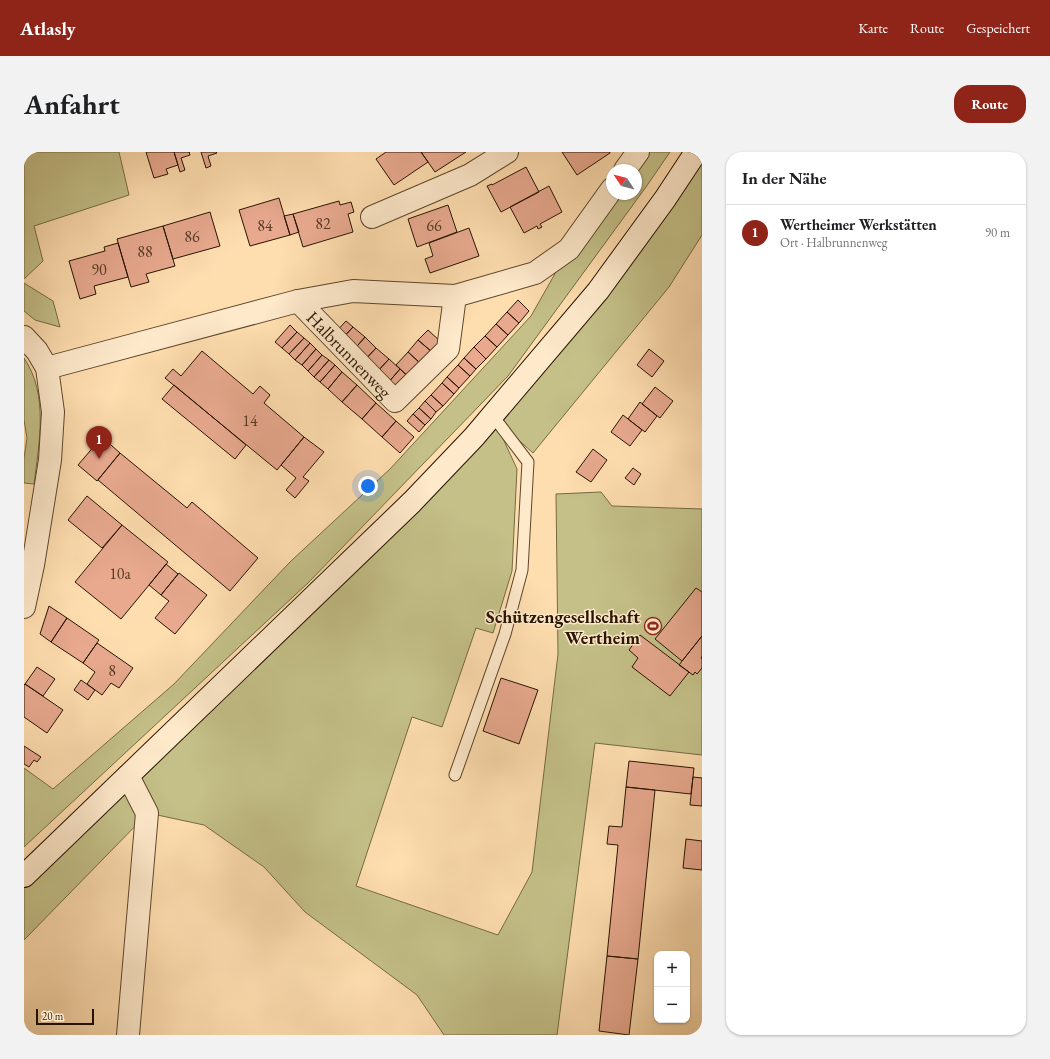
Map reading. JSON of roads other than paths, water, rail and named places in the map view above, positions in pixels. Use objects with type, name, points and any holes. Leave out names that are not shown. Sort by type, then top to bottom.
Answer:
[{"type":"street","points":[[372,217],[470,175],[507,152]]},
{"type":"street","points":[[630,164],[638,152]]},
{"type":"street","points":[[24,876],[412,502],[493,416],[598,291],[665,199],[696,152]]},
{"type":"street","name":"Halbrunnenweg","points":[[47,368],[298,301],[353,291],[455,296],[535,273],[569,250],[606,198]]},
{"type":"street","name":"Halbrunnenweg","points":[[298,301],[395,401],[448,349],[455,296]]},
{"type":"street","points":[[24,337],[37,351],[47,368],[53,412],[50,453],[29,564],[24,607]]},
{"type":"street","points":[[128,776],[147,813],[128,1035]]},
{"type":"lane","points":[[455,776],[505,634],[522,570],[528,462],[493,416]]},
{"type":"place","name":"Wertheimer Werkstätten","points":[[99,459]]},
{"type":"place","name":"Schützengesellschaft Wertheim","points":[[653,626]]}]
